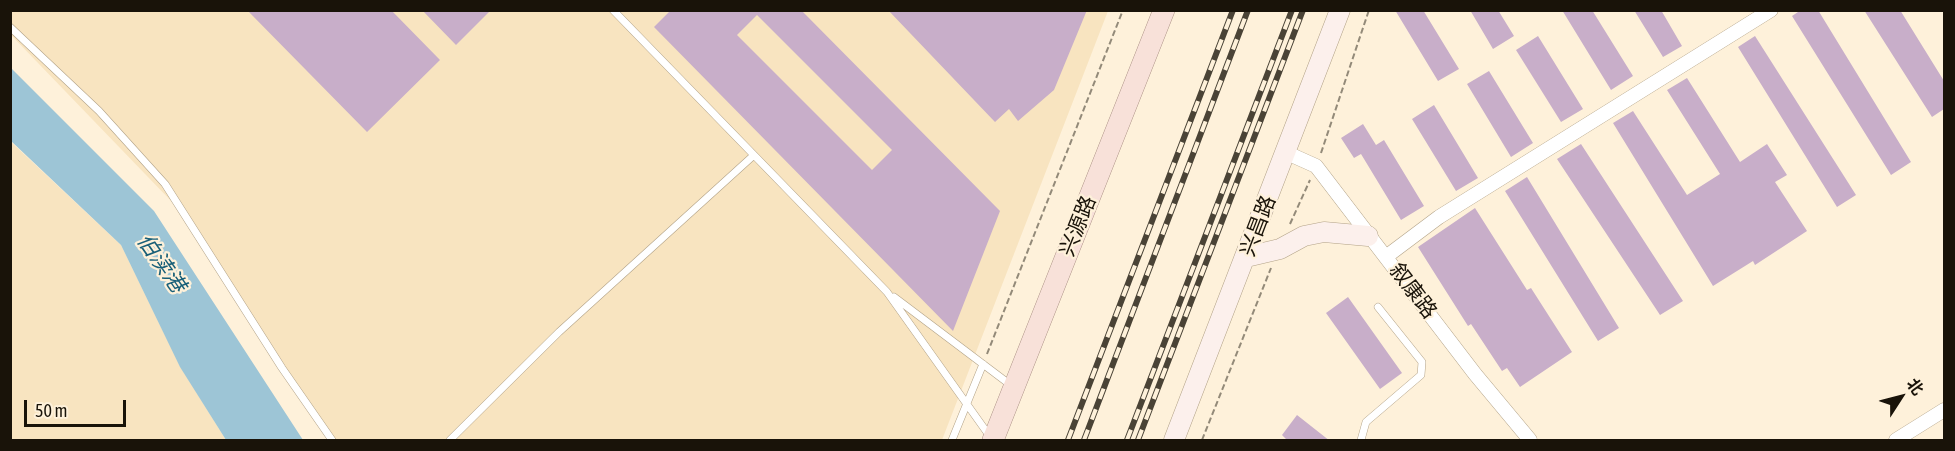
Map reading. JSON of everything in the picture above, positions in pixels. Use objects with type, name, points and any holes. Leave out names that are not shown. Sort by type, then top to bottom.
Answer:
[{"type":"main road","name":"兴源路","points":[[993,441],[1164,10]]},
{"type":"main road","name":"兴昌路","points":[[1174,441],[1287,153],[1340,10]]},
{"type":"main road","points":[[1246,256],[1280,249],[1304,236],[1324,232],[1368,236]]},
{"type":"street","points":[[1387,256],[1439,217],[1771,10]]},
{"type":"street","name":"叙康路","points":[[1287,153],[1316,166],[1475,374],[1530,441]]},
{"type":"street","points":[[1896,441],[1944,410]]},
{"type":"lane","points":[[613,10],[887,292],[993,441]]},
{"type":"lane","points":[[10,27],[99,111],[165,184],[282,368],[332,441]]},
{"type":"lane","points":[[450,441],[559,332],[754,155]]},
{"type":"lane","points":[[887,292],[1014,387]]},
{"type":"lane","points":[[1361,441],[1366,422],[1421,375],[1422,362],[1378,307]]},
{"type":"lane","points":[[952,441],[983,364]]},
{"type":"path","points":[[983,364],[1124,10]]},
{"type":"shaded area","points":[[11,10],[1108,11],[942,440],[333,440],[174,204],[11,35]]},
{"type":"shaded area","points":[[10,141],[121,245],[180,366],[226,440],[11,440]]},
{"type":"water","name":"伯渎港","points":[[10,67],[154,211],[303,440],[226,440],[180,367],[121,245],[11,141]]},
{"type":"building","points":[[247,10],[391,10],[440,60],[367,132]]},
{"type":"building","points":[[422,10],[491,10],[456,45]]},
{"type":"building","points":[[671,10],[801,10],[1000,211],[953,331],[654,27]],"holes":[[[757,15],[892,150],[872,170],[737,35]]]},
{"type":"building","points":[[888,10],[1087,10],[1054,90],[1018,121],[1009,109],[995,122]]},
{"type":"building","points":[[1395,10],[1423,10],[1459,69],[1438,81]]},
{"type":"building","points":[[1470,10],[1498,10],[1514,36],[1493,49]]},
{"type":"building","points":[[1562,10],[1592,10],[1633,76],[1611,90]]},
{"type":"building","points":[[1634,10],[1661,10],[1682,46],[1663,57]]},
{"type":"building","points":[[1801,10],[1818,10],[1911,162],[1891,175],[1792,16]]},
{"type":"building","points":[[1864,10],[1900,10],[1944,81],[1944,109],[1932,117]]},
{"type":"building","points":[[1538,36],[1583,109],[1561,122],[1516,50]]},
{"type":"building","points":[[1755,36],[1856,195],[1837,207],[1738,47]]},
{"type":"building","points":[[1489,71],[1533,143],[1511,157],[1467,84]]},
{"type":"building","points":[[1687,78],[1740,162],[1767,144],[1787,175],[1775,182],[1807,231],[1755,265],[1753,261],[1713,286],[1613,123],[1633,111],[1687,195],[1720,174],[1667,90]]},
{"type":"building","points":[[1434,105],[1478,178],[1456,191],[1412,119]]},
{"type":"building","points":[[1363,124],[1376,145],[1384,140],[1424,206],[1401,220],[1361,154],[1354,158],[1341,138]]},
{"type":"building","points":[[1581,144],[1683,301],[1660,315],[1557,159]]},
{"type":"building","points":[[1527,177],[1619,328],[1598,341],[1505,191]]},
{"type":"building","points":[[1475,208],[1527,290],[1531,288],[1572,352],[1520,387],[1507,368],[1502,371],[1471,324],[1468,326],[1418,247]]},
{"type":"building","points":[[1348,297],[1402,373],[1380,389],[1326,313]]},
{"type":"building","points":[[1297,415],[1330,441],[1288,441],[1282,435]]},
{"type":"railway","points":[[1068,440],[1233,10]]},
{"type":"railway","points":[[1084,440],[1248,10]]},
{"type":"railway","points":[[1127,440],[1292,10]]},
{"type":"railway","points":[[1138,440],[1303,10]]}]
